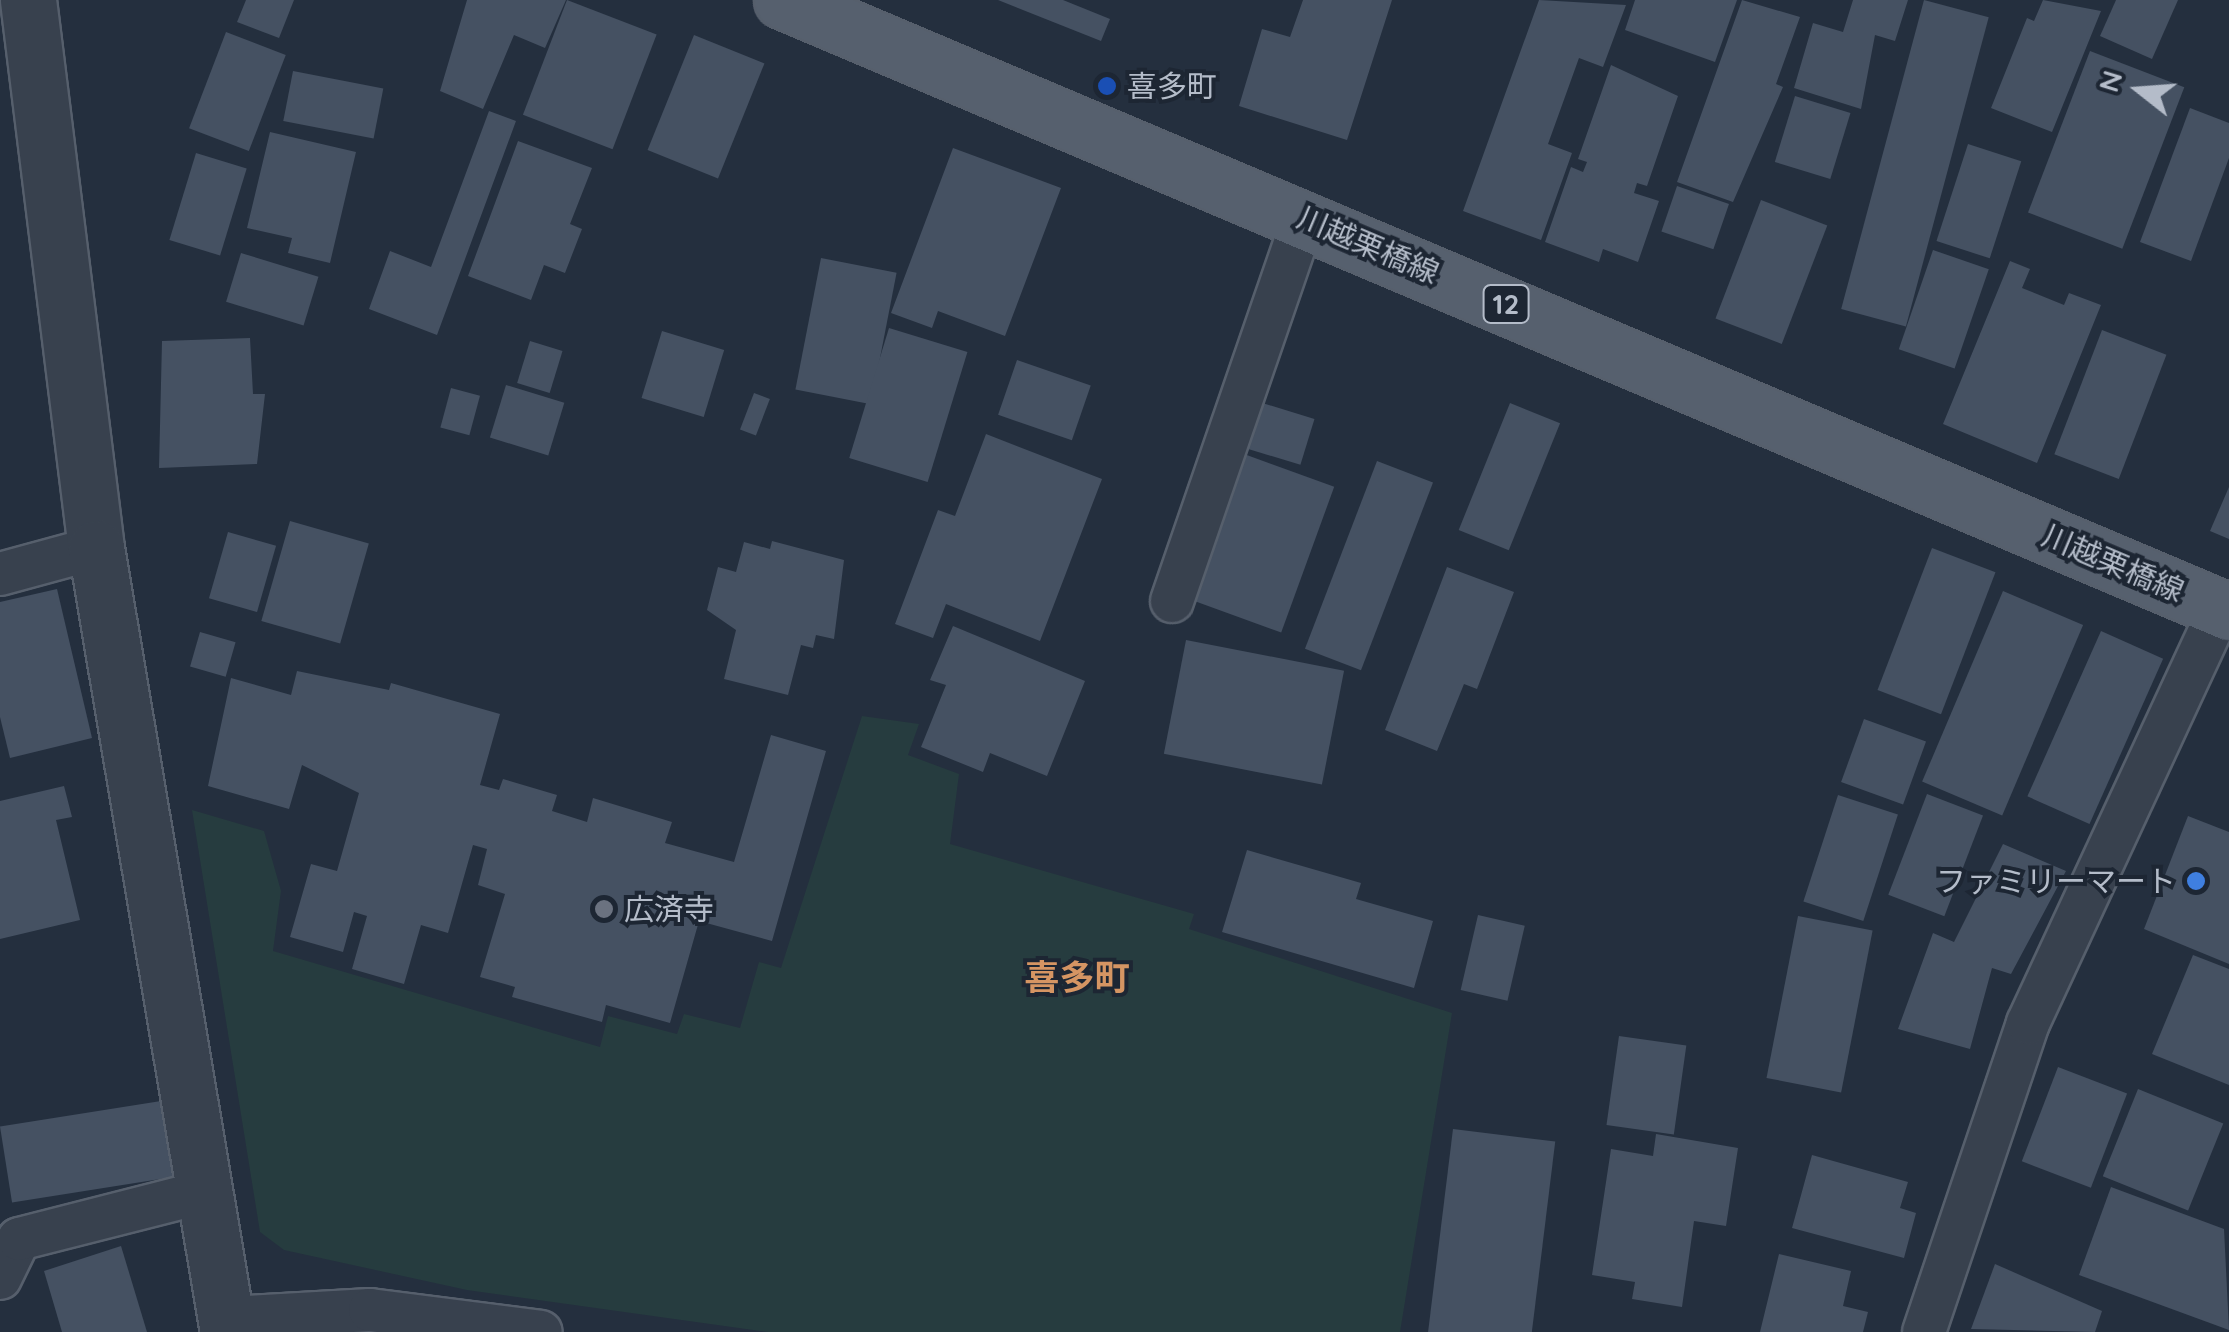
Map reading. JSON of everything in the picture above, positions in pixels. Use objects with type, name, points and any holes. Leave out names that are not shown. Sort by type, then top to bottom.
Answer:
[{"type":"main road","name":"川越栗橋線","points":[[782,0],[2224,611]]},
{"type":"street","points":[[28,0],[96,548],[229,1325]]},
{"type":"lane","points":[[1172,600],[1304,218]]},
{"type":"lane","points":[[0,574],[96,548]]},
{"type":"lane","points":[[1924,1332],[2028,1023],[2224,611]]},
{"type":"lane","points":[[0,1278],[19,1239],[208,1191]]},
{"type":"lane","points":[[229,1325],[370,1310],[541,1332]]},
{"type":"green space","points":[[862,716],[919,724],[908,755],[959,774],[950,844],[1194,914],[1189,929],[1452,1013],[1400,1332],[768,1332],[467,1290],[284,1250],[260,1232],[192,810],[264,831],[281,891],[273,951],[600,1047],[608,1016],[677,1034],[684,1014],[740,1028],[759,962],[781,968]]},
{"type":"building","points":[[246,0],[294,0],[279,38],[237,22]]},
{"type":"building","points":[[467,0],[566,0],[545,48],[514,35],[483,109],[440,91]]},
{"type":"building","points":[[567,0],[657,34],[613,149],[523,115]]},
{"type":"building","points":[[998,0],[1063,0],[1110,19],[1101,41]]},
{"type":"building","points":[[1303,0],[1392,0],[1347,140],[1239,106],[1262,29],[1290,37]]},
{"type":"building","points":[[1539,0],[1626,5],[1603,67],[1579,58],[1548,144],[1572,153],[1541,240],[1463,211]]},
{"type":"building","points":[[1635,0],[1737,0],[1715,62],[1625,30]]},
{"type":"building","points":[[1742,0],[1800,17],[1776,84],[1783,87],[1733,202],[1677,182]]},
{"type":"building","points":[[1853,0],[1908,0],[1895,41],[1875,35],[1861,109],[1794,88],[1813,23],[1843,32]]},
{"type":"building","points":[[1924,0],[1989,17],[1906,326],[1841,309]]},
{"type":"building","points":[[2043,0],[2101,11],[2052,132],[1991,108],[2027,18],[2034,21]]},
{"type":"building","points":[[2116,0],[2178,0],[2152,59],[2100,36]]},
{"type":"building","points":[[226,32],[286,55],[249,151],[189,128]]},
{"type":"building","points":[[694,35],[764,63],[718,178],[648,150]]},
{"type":"building","points":[[2090,51],[2184,87],[2122,249],[2028,213]]},
{"type":"building","points":[[1611,65],[1678,96],[1647,186],[1637,183],[1634,193],[1659,201],[1638,262],[1603,249],[1599,262],[1545,242],[1571,167],[1583,172],[1587,162],[1578,159]]},
{"type":"building","points":[[293,71],[383,89],[374,139],[283,121]]},
{"type":"building","points":[[1795,96],[1850,113],[1830,179],[1775,162]]},
{"type":"building","points":[[2190,108],[2229,123],[2229,158],[2191,261],[2140,242]]},
{"type":"building","points":[[489,111],[516,121],[437,335],[369,309],[390,251],[431,267]]},
{"type":"building","points":[[270,132],[356,152],[330,263],[288,253],[292,238],[247,228]]},
{"type":"building","points":[[518,141],[592,168],[570,224],[582,229],[565,273],[544,265],[531,300],[468,276]]},
{"type":"building","points":[[1968,144],[2021,161],[1990,258],[1936,241]]},
{"type":"building","points":[[953,148],[1061,188],[1005,336],[938,311],[932,328],[891,313]]},
{"type":"building","points":[[196,153],[247,168],[220,256],[169,240]]},
{"type":"building","points":[[1677,186],[1729,204],[1713,249],[1661,231]]},
{"type":"building","points":[[1761,200],[1827,225],[1782,344],[1715,319]]},
{"type":"building","points":[[1933,250],[1989,269],[1955,368],[1899,349]]},
{"type":"building","points":[[241,253],[318,277],[304,325],[226,302]]},
{"type":"building","points":[[821,258],[897,273],[871,404],[795,390]]},
{"type":"building","points":[[2010,261],[2030,269],[2022,288],[2064,305],[2069,293],[2101,305],[2037,463],[1943,424]]},
{"type":"building","points":[[889,328],[967,352],[928,482],[849,458]]},
{"type":"building","points":[[2102,330],[2166,355],[2119,479],[2054,454]]},
{"type":"building","points":[[662,331],[724,350],[704,417],[642,398]]},
{"type":"building","points":[[250,338],[253,394],[265,394],[257,464],[159,468],[162,341]]},
{"type":"building","points":[[530,341],[563,351],[550,393],[517,383]]},
{"type":"building","points":[[1017,360],[1091,385],[1072,440],[998,415]]},
{"type":"building","points":[[506,385],[564,403],[548,455],[490,438]]},
{"type":"building","points":[[451,388],[480,396],[469,435],[440,428]]},
{"type":"building","points":[[754,393],[770,399],[756,436],[740,429]]},
{"type":"building","points":[[1259,402],[1314,419],[1300,465],[1245,448]]},
{"type":"building","points":[[1510,403],[1560,423],[1509,550],[1459,530]]},
{"type":"building","points":[[986,434],[1102,479],[1040,641],[946,604],[933,638],[895,624],[938,510],[955,516]]},
{"type":"building","points":[[1244,454],[1334,487],[1281,632],[1191,600]]},
{"type":"building","points":[[1377,461],[1433,483],[1361,670],[1305,649]]},
{"type":"building","points":[[2229,487],[2229,539],[2210,531]]},
{"type":"building","points":[[290,521],[369,544],[340,644],[261,621]]},
{"type":"building","points":[[228,532],[276,546],[257,612],[209,598]]},
{"type":"building","points":[[772,541],[844,560],[834,639],[816,635],[813,648],[801,645],[788,695],[724,679],[736,630],[707,610],[718,567],[736,572],[744,542],[770,549]]},
{"type":"building","points":[[1932,548],[1995,572],[1941,714],[1878,690]]},
{"type":"building","points":[[1447,567],[1514,592],[1477,689],[1464,684],[1437,751],[1385,730]]},
{"type":"building","points":[[57,589],[92,738],[10,758],[0,717],[0,602]]},
{"type":"building","points":[[2003,591],[2083,625],[2002,816],[1922,782]]},
{"type":"building","points":[[953,626],[1085,681],[1047,776],[990,753],[983,772],[921,747],[946,685],[930,680]]},
{"type":"building","points":[[2101,631],[2163,659],[2090,824],[2027,796]]},
{"type":"building","points":[[200,632],[236,642],[226,677],[190,667]]},
{"type":"building","points":[[1186,640],[1344,671],[1322,785],[1164,754]]},
{"type":"building","points":[[297,671],[389,690],[391,683],[500,714],[480,785],[499,790],[503,779],[557,795],[552,811],[587,822],[593,798],[672,822],[665,843],[734,862],[771,735],[826,751],[772,941],[699,921],[670,1023],[606,1005],[602,1022],[512,997],[515,987],[480,977],[505,894],[478,885],[487,849],[473,845],[448,933],[421,925],[404,984],[352,969],[367,916],[354,912],[343,952],[290,937],[311,864],[337,871],[359,793],[302,765],[289,809],[208,786],[231,678],[291,695]]},
{"type":"building","points":[[1864,719],[1926,742],[1903,805],[1841,782]]},
{"type":"building","points":[[64,786],[72,817],[56,820],[80,920],[0,939],[0,801]]},
{"type":"building","points":[[1927,794],[1983,816],[1944,916],[1888,895]]},
{"type":"building","points":[[1838,795],[1898,814],[1863,921],[1803,902]]},
{"type":"building","name":"ファミリーマート","points":[[2188,816],[2229,832],[2229,964],[2144,929]]},
{"type":"building","points":[[2003,844],[2066,871],[2011,974],[1992,968],[1970,1049],[1898,1029],[1933,933],[1954,942]]},
{"type":"building","points":[[1247,850],[1361,883],[1356,899],[1433,921],[1414,988],[1222,932]]},
{"type":"building","points":[[1478,915],[1525,926],[1507,1001],[1461,990]]},
{"type":"building","points":[[1798,916],[1873,931],[1841,1092],[1767,1078]]},
{"type":"building","points":[[2193,955],[2229,969],[2229,1085],[2152,1054]]},
{"type":"building","points":[[1619,1036],[1686,1045],[1674,1135],[1606,1125]]},
{"type":"building","points":[[2058,1067],[2127,1094],[2091,1188],[2022,1161]]},
{"type":"building","points":[[2138,1089],[2223,1123],[2188,1211],[2103,1176]]},
{"type":"building","points":[[161,1101],[173,1177],[12,1203],[0,1126]]},
{"type":"building","points":[[1453,1129],[1555,1142],[1532,1332],[1428,1332]]},
{"type":"building","points":[[1656,1134],[1738,1148],[1726,1226],[1694,1221],[1682,1307],[1632,1299],[1635,1282],[1592,1275],[1611,1149],[1653,1156]]},
{"type":"building","points":[[1812,1155],[1908,1182],[1900,1208],[1916,1213],[1904,1258],[1792,1228]]},
{"type":"building","points":[[2111,1187],[2224,1229],[2229,1330],[2079,1275]]},
{"type":"building","points":[[121,1246],[147,1332],[62,1332],[44,1271]]},
{"type":"building","points":[[1779,1254],[1851,1271],[1843,1306],[1868,1312],[1863,1332],[1760,1332]]},
{"type":"building","points":[[1995,1264],[2102,1311],[2095,1332],[1971,1329]]},
{"type":"place","name":"喜多町","points":[[1107,86]]},
{"type":"place","name":"ファミリーマート","points":[[2196,881]]},
{"type":"place","name":"広済寺","points":[[604,909]]},
{"type":"district","name":"喜多町","points":[[1077,977]]}]
